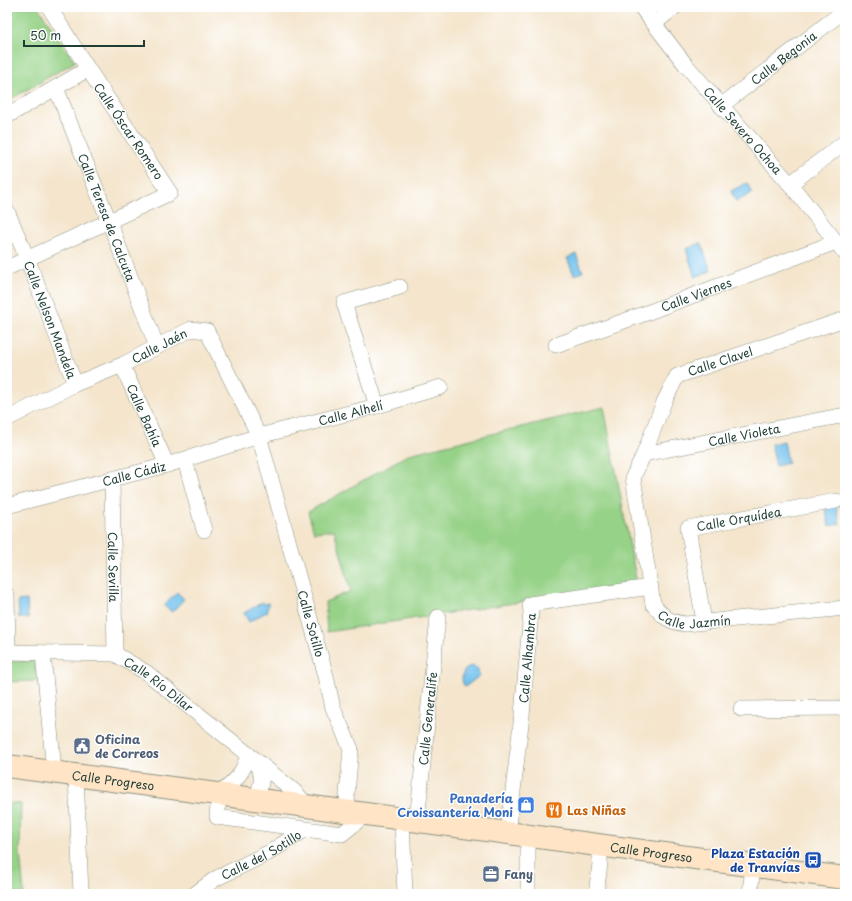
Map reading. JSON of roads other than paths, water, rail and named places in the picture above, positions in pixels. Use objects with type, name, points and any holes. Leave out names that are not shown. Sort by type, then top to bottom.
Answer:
[{"type":"main road","name":"Calle Progreso","points":[[7,766],[845,878]]},
{"type":"street","name":"Calle Óscar Romero","points":[[49,7],[170,193],[109,221]]},
{"type":"street","name":"Calle Severo Ochoa","points":[[641,7],[666,41],[790,184],[840,247]]},
{"type":"street","points":[[654,23],[675,7]]},
{"type":"street","name":"Calle Begonia","points":[[721,106],[845,10]]},
{"type":"street","points":[[7,116],[88,69]]},
{"type":"street","name":"Calle Teresa de Calcuta","points":[[56,88],[157,347]]},
{"type":"street","points":[[790,184],[845,142]]},
{"type":"street","name":"Calle Nelson Mandela","points":[[7,211],[27,258],[75,384]]},
{"type":"street","points":[[7,268],[109,221]]},
{"type":"street","name":"Calle Viernes","points":[[556,345],[840,247]]},
{"type":"street","points":[[377,406],[344,304],[400,287]]},
{"type":"street","name":"Calle Clavel","points":[[633,478],[664,402],[677,376],[845,319]]},
{"type":"street","name":"Calle Jaén","points":[[7,419],[75,384],[122,365],[192,329],[207,331],[258,436]]},
{"type":"street","name":"Calle Bahía","points":[[122,365],[167,465]]},
{"type":"street","name":"Calle Alhelí","points":[[258,436],[377,406],[441,386]]},
{"type":"street","name":"Calle Violeta","points":[[644,454],[845,415]]},
{"type":"street","name":"Calle Cádiz","points":[[7,506],[185,460],[258,436]]},
{"type":"street","name":"Calle Sotillo","points":[[258,436],[334,708],[351,749],[347,794],[357,813]]},
{"type":"street","points":[[185,460],[204,530]]},
{"type":"street","name":"Calle Jazmín","points":[[633,478],[653,604],[662,616],[673,623],[686,624],[845,608]]},
{"type":"street","name":"Calle Sevilla","points":[[112,479],[115,654]]},
{"type":"street","name":"Calle Orquídea","points":[[704,622],[688,528],[836,501]]},
{"type":"street","name":"Calle Alhambra","points":[[518,834],[522,715],[531,612],[530,604],[651,587]]},
{"type":"street","points":[[7,595],[7,652]]},
{"type":"street","name":"Calle Generalife","points":[[405,894],[410,820],[438,617]]},
{"type":"street","name":"Calle Río Dilar","points":[[7,652],[115,654],[147,673],[294,791],[308,806]]},
{"type":"street","points":[[43,653],[54,772]]},
{"type":"street","points":[[740,709],[845,708]]},
{"type":"street","points":[[248,754],[241,774],[233,783],[219,794],[217,817],[342,834],[357,813]]},
{"type":"street","name":"Calle Río Dilar","points":[[248,754],[260,768],[262,782],[256,799]]},
{"type":"street","points":[[76,775],[82,894]]},
{"type":"street","name":"Calle del Sotillo","points":[[195,894],[215,879],[270,852],[306,829]]},
{"type":"street","points":[[518,834],[528,894]]},
{"type":"street","points":[[596,894],[600,864],[600,846]]},
{"type":"street","points":[[750,894],[753,866]]},
{"type":"water","points":[[747,183],[752,193],[736,202],[731,191]]},
{"type":"water","points":[[701,243],[711,271],[695,277],[686,249]]},
{"type":"water","points":[[576,254],[583,272],[574,275],[567,258]]},
{"type":"water","points":[[784,441],[788,463],[776,466],[771,444]]},
{"type":"water","points":[[836,505],[840,524],[829,526],[825,508]]},
{"type":"water","points":[[177,592],[184,599],[172,612],[164,606]]},
{"type":"water","points":[[27,600],[28,618],[19,618],[18,601]]},
{"type":"water","points":[[263,602],[264,604],[269,604],[267,609],[268,611],[249,622],[244,613]]},
{"type":"water","points":[[474,666],[478,669],[479,676],[465,687],[462,679],[463,674],[468,667]]},
{"type":"place","name":"Oficina de Correos","points":[[82,746]]},
{"type":"place","name":"Panadería Croissantería Moni","points":[[526,805]]},
{"type":"place","name":"Las Niñas","points":[[554,810]]},
{"type":"place","name":"Plaza Estación de Tranvías","points":[[813,860]]},
{"type":"place","name":"Fany","points":[[491,874]]}]
